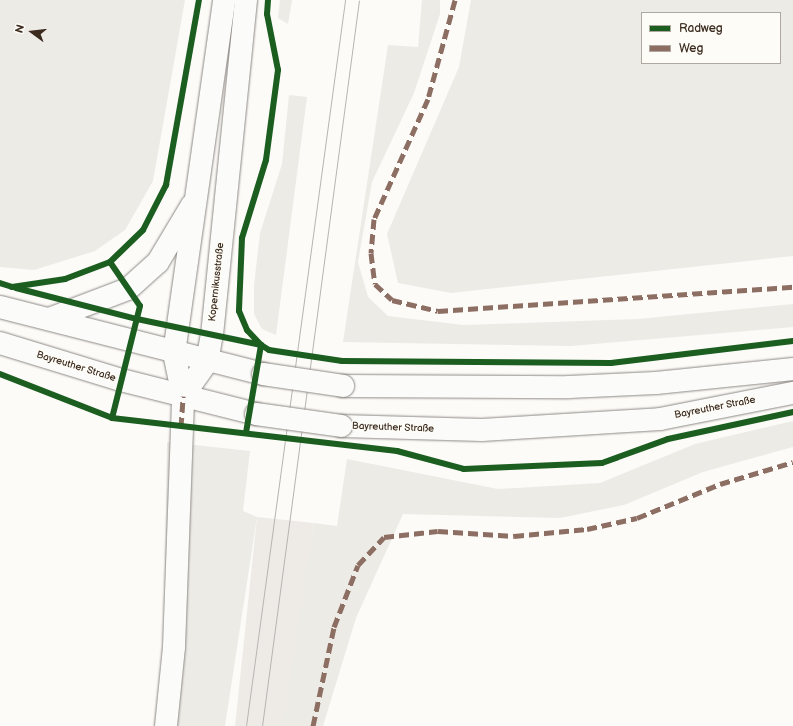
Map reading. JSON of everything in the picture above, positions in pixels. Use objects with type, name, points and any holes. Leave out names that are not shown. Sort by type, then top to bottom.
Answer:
[{"type":"street","points":[[166,726],[174,647],[183,396],[174,353],[224,0]]},
{"type":"street","name":"Kopernikusstraße","points":[[183,396],[207,362],[246,0]]},
{"type":"street","points":[[49,319],[128,289],[158,262],[197,198]]},
{"type":"street","points":[[0,307],[207,362],[263,374],[343,386],[569,387],[656,383],[793,369]]},
{"type":"street","name":"Bayreuther Straße","points":[[0,343],[183,396],[256,414],[340,426],[482,430],[660,419],[793,393]]},
{"type":"shaded area","points":[[0,0],[185,0],[153,181],[125,230],[95,251],[34,270],[0,267]]},
{"type":"shaded area","points":[[280,0],[292,0],[288,24],[278,18]]},
{"type":"shaded area","points":[[422,0],[440,0],[440,14],[414,93],[372,182],[358,262],[368,297],[388,316],[463,325],[638,319],[793,304],[793,327],[571,346],[343,342],[388,45],[418,47]]},
{"type":"shaded area","points":[[471,0],[793,0],[793,256],[451,293],[398,283],[387,234],[459,67]]},
{"type":"shaded area","points":[[289,95],[307,97],[276,335],[262,329],[254,314],[254,285],[260,233],[282,164]]},
{"type":"shaded area","points":[[793,421],[793,447],[703,472],[624,505],[560,518],[403,514],[356,618],[323,726],[283,726],[314,523],[337,526],[347,459],[498,489],[600,483],[695,444]]},
{"type":"shaded area","points":[[167,442],[250,451],[243,511],[257,517],[225,726],[154,726],[164,650]]},
{"type":"shaded area","points":[[257,517],[314,523],[292,726],[235,726]]},
{"type":"tram line","points":[[246,726],[345,0]]},
{"type":"tram line","points":[[262,726],[359,0]]},
{"type":"marked path","points":[[455,0],[428,99],[374,219],[371,253],[375,284],[392,300],[438,311],[793,287]]},
{"type":"marked path","points":[[181,427],[183,396]]},
{"type":"marked path","points":[[313,726],[334,627],[358,565],[384,537],[438,531],[514,536],[587,529],[637,518],[720,484],[793,462]]},
{"type":"cycle path","points":[[0,283],[12,287],[65,279],[110,262],[143,230],[166,185],[199,0]]},
{"type":"cycle path","points":[[268,0],[267,14],[278,70],[266,160],[242,238],[239,311],[247,330],[261,345],[269,350],[342,361],[611,363],[793,341]]},
{"type":"cycle path","points":[[110,262],[140,306],[112,418]]},
{"type":"cycle path","points":[[16,288],[137,319],[261,345],[246,433]]},
{"type":"cycle path","points":[[0,374],[112,418],[397,451],[464,469],[602,463],[668,439],[793,412]]}]
